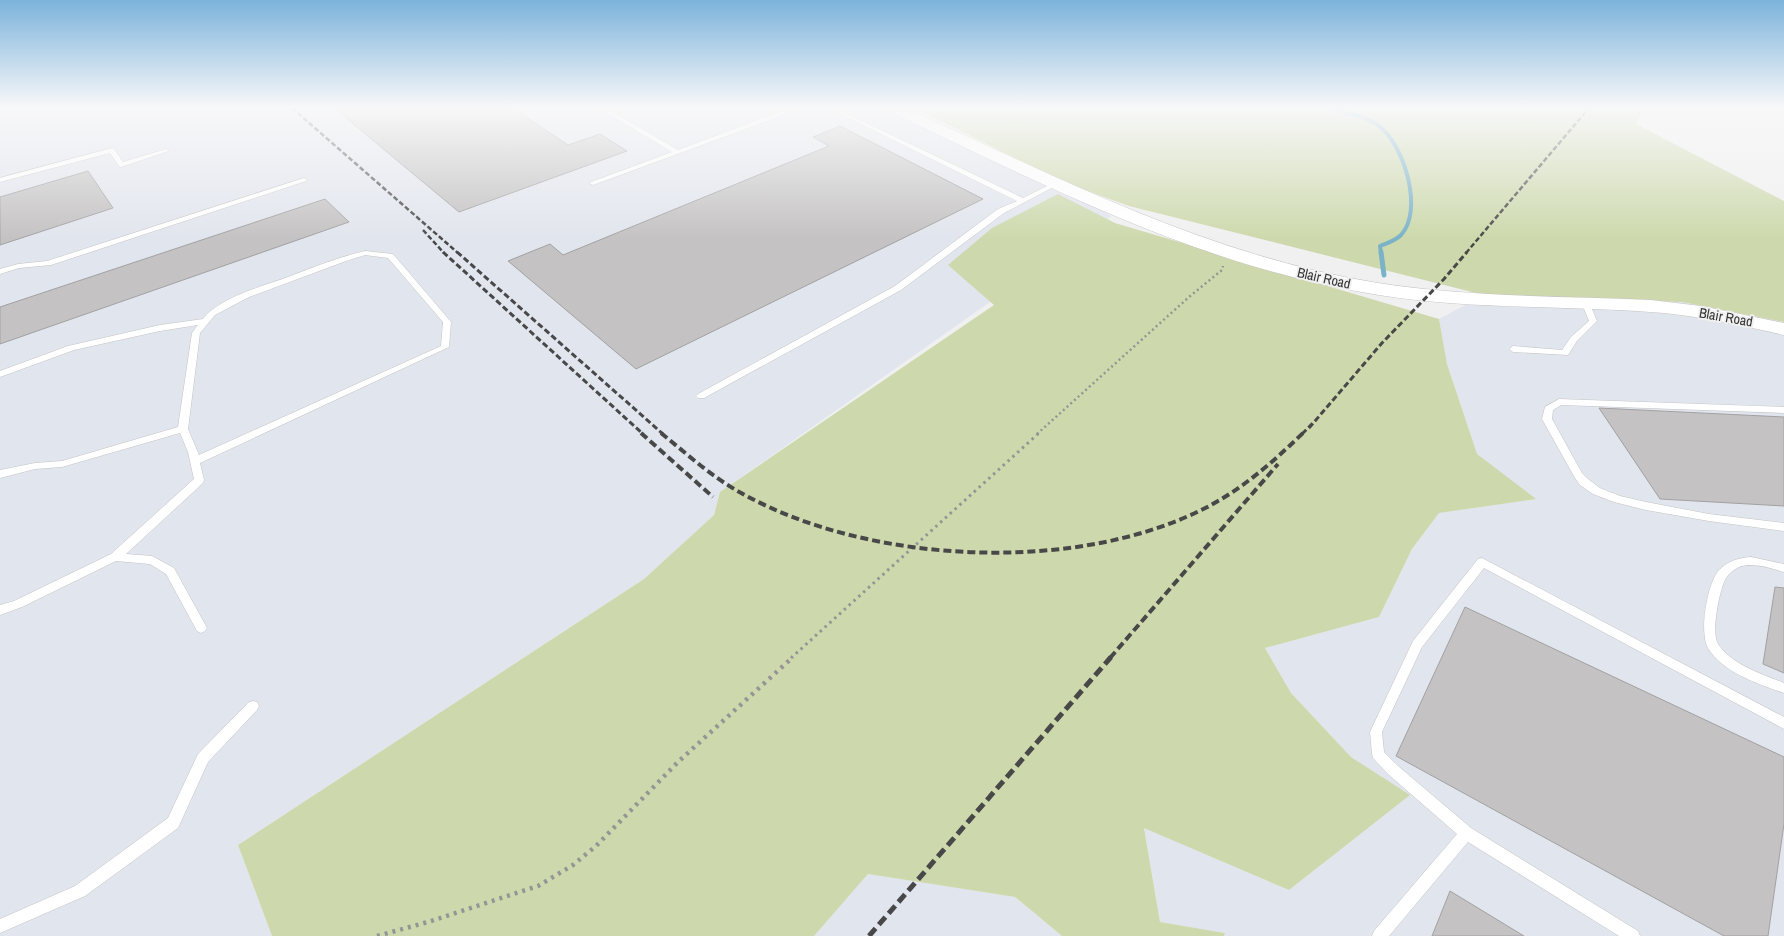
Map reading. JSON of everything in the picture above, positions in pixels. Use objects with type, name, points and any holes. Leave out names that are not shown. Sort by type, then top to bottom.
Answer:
[{"type":"street","name":"Blair Road","points":[[989,152],[1136,219],[1221,251],[1335,281],[1419,295],[1652,306],[1784,329]]},
{"type":"lane","points":[[0,180],[106,152]]},
{"type":"lane","points":[[113,152],[121,165],[166,152]]},
{"type":"lane","points":[[593,183],[677,152]]},
{"type":"lane","points":[[921,152],[1023,201]]},
{"type":"lane","points":[[0,272],[18,266],[48,263],[304,180]]},
{"type":"lane","points":[[701,396],[898,288],[1001,211],[1057,183]]},
{"type":"lane","points":[[0,610],[18,604],[115,557],[199,480],[195,461],[183,429],[196,333],[212,313],[246,295],[365,253],[390,256],[447,322],[445,347],[195,461]]},
{"type":"lane","points":[[1512,349],[1565,353],[1574,339],[1593,320],[1586,304]]},
{"type":"lane","points":[[0,374],[70,348],[160,328],[206,321]]},
{"type":"lane","points":[[1784,410],[1559,402],[1548,409],[1547,419],[1584,483],[1601,494],[1626,502],[1784,528]]},
{"type":"lane","points":[[0,474],[35,466],[62,464],[183,429]]},
{"type":"lane","points":[[115,557],[152,560],[170,571],[201,628]]},
{"type":"lane","points":[[1784,568],[1760,561],[1739,563],[1727,569],[1720,577],[1709,621],[1711,644],[1724,660],[1784,688]]},
{"type":"lane","points":[[1633,936],[1466,833],[1393,770],[1378,754],[1376,732],[1417,644],[1482,562],[1784,723]]},
{"type":"lane","points":[[0,926],[80,891],[173,824],[203,758],[253,706]]},
{"type":"lane","points":[[1379,936],[1466,833]]},
{"type":"path","points":[[377,936],[428,922],[538,886],[573,865],[596,846],[678,762],[1182,303],[1222,270],[1224,262],[1221,251]]},
{"type":"shaded area","points":[[0,152],[979,152],[1112,216],[720,492],[714,515],[644,579],[238,845],[272,936],[0,936]]},
{"type":"shaded area","points":[[1484,295],[1682,302],[1784,322],[1784,936],[1224,936],[1225,933],[1160,922],[1144,827],[1289,890],[1409,795],[1351,757],[1291,693],[1265,648],[1379,617],[1412,549],[1439,513],[1535,499],[1477,455],[1447,364],[1439,319]]},
{"type":"shaded area","points":[[868,874],[1015,897],[1062,936],[814,936]]},
{"type":"green space","points":[[1002,152],[1689,152],[1784,201],[1784,322],[1682,302],[1484,295],[1129,206],[1063,182]]},
{"type":"green space","points":[[1058,194],[1115,223],[1439,319],[1447,364],[1477,454],[1536,499],[1439,513],[1412,549],[1379,617],[1265,648],[1291,693],[1351,757],[1410,795],[1289,890],[1144,828],[1160,922],[1225,933],[1224,936],[1062,936],[1015,897],[868,874],[814,936],[272,936],[238,845],[644,579],[714,515],[720,492],[994,305],[948,265],[992,228]]},
{"type":"building","points":[[386,152],[625,152],[459,212]]},
{"type":"building","points":[[815,152],[890,152],[983,199],[636,369],[508,261],[550,244],[563,255]]},
{"type":"building","points":[[88,171],[113,208],[0,245],[0,197]]},
{"type":"building","points":[[325,199],[349,222],[0,344],[0,307]]},
{"type":"building","points":[[1599,408],[1784,417],[1784,506],[1660,499]]},
{"type":"building","points":[[1775,587],[1784,588],[1784,673],[1763,664]]},
{"type":"building","points":[[1465,607],[1784,757],[1784,824],[1768,936],[1724,936],[1396,756]]},
{"type":"building","points":[[1450,891],[1524,936],[1432,936]]},
{"type":"waterway","points":[[1381,253],[1380,246],[1391,242],[1401,235],[1408,224],[1411,210],[1408,178],[1398,152]]},
{"type":"waterway","points":[[1381,252],[1384,275]]},
{"type":"railway","points":[[342,152],[458,253]]},
{"type":"railway","points":[[1466,253],[1552,152]]},
{"type":"railway","points":[[423,230],[444,252]]},
{"type":"railway","points":[[444,252],[643,434]]},
{"type":"railway","points":[[457,252],[663,434]]},
{"type":"railway","points":[[1309,428],[1382,343],[1444,279],[1467,252]]},
{"type":"railway","points":[[1303,433],[1313,423]]},
{"type":"railway","points":[[641,433],[713,497]]},
{"type":"railway","points":[[661,433],[732,488],[795,518],[852,536],[913,547],[976,552],[1040,551],[1101,543],[1159,528],[1224,498],[1271,463],[1303,433]]},
{"type":"railway","points":[[1110,658],[1278,464]]},
{"type":"railway","points":[[869,936],[1111,657]]}]
